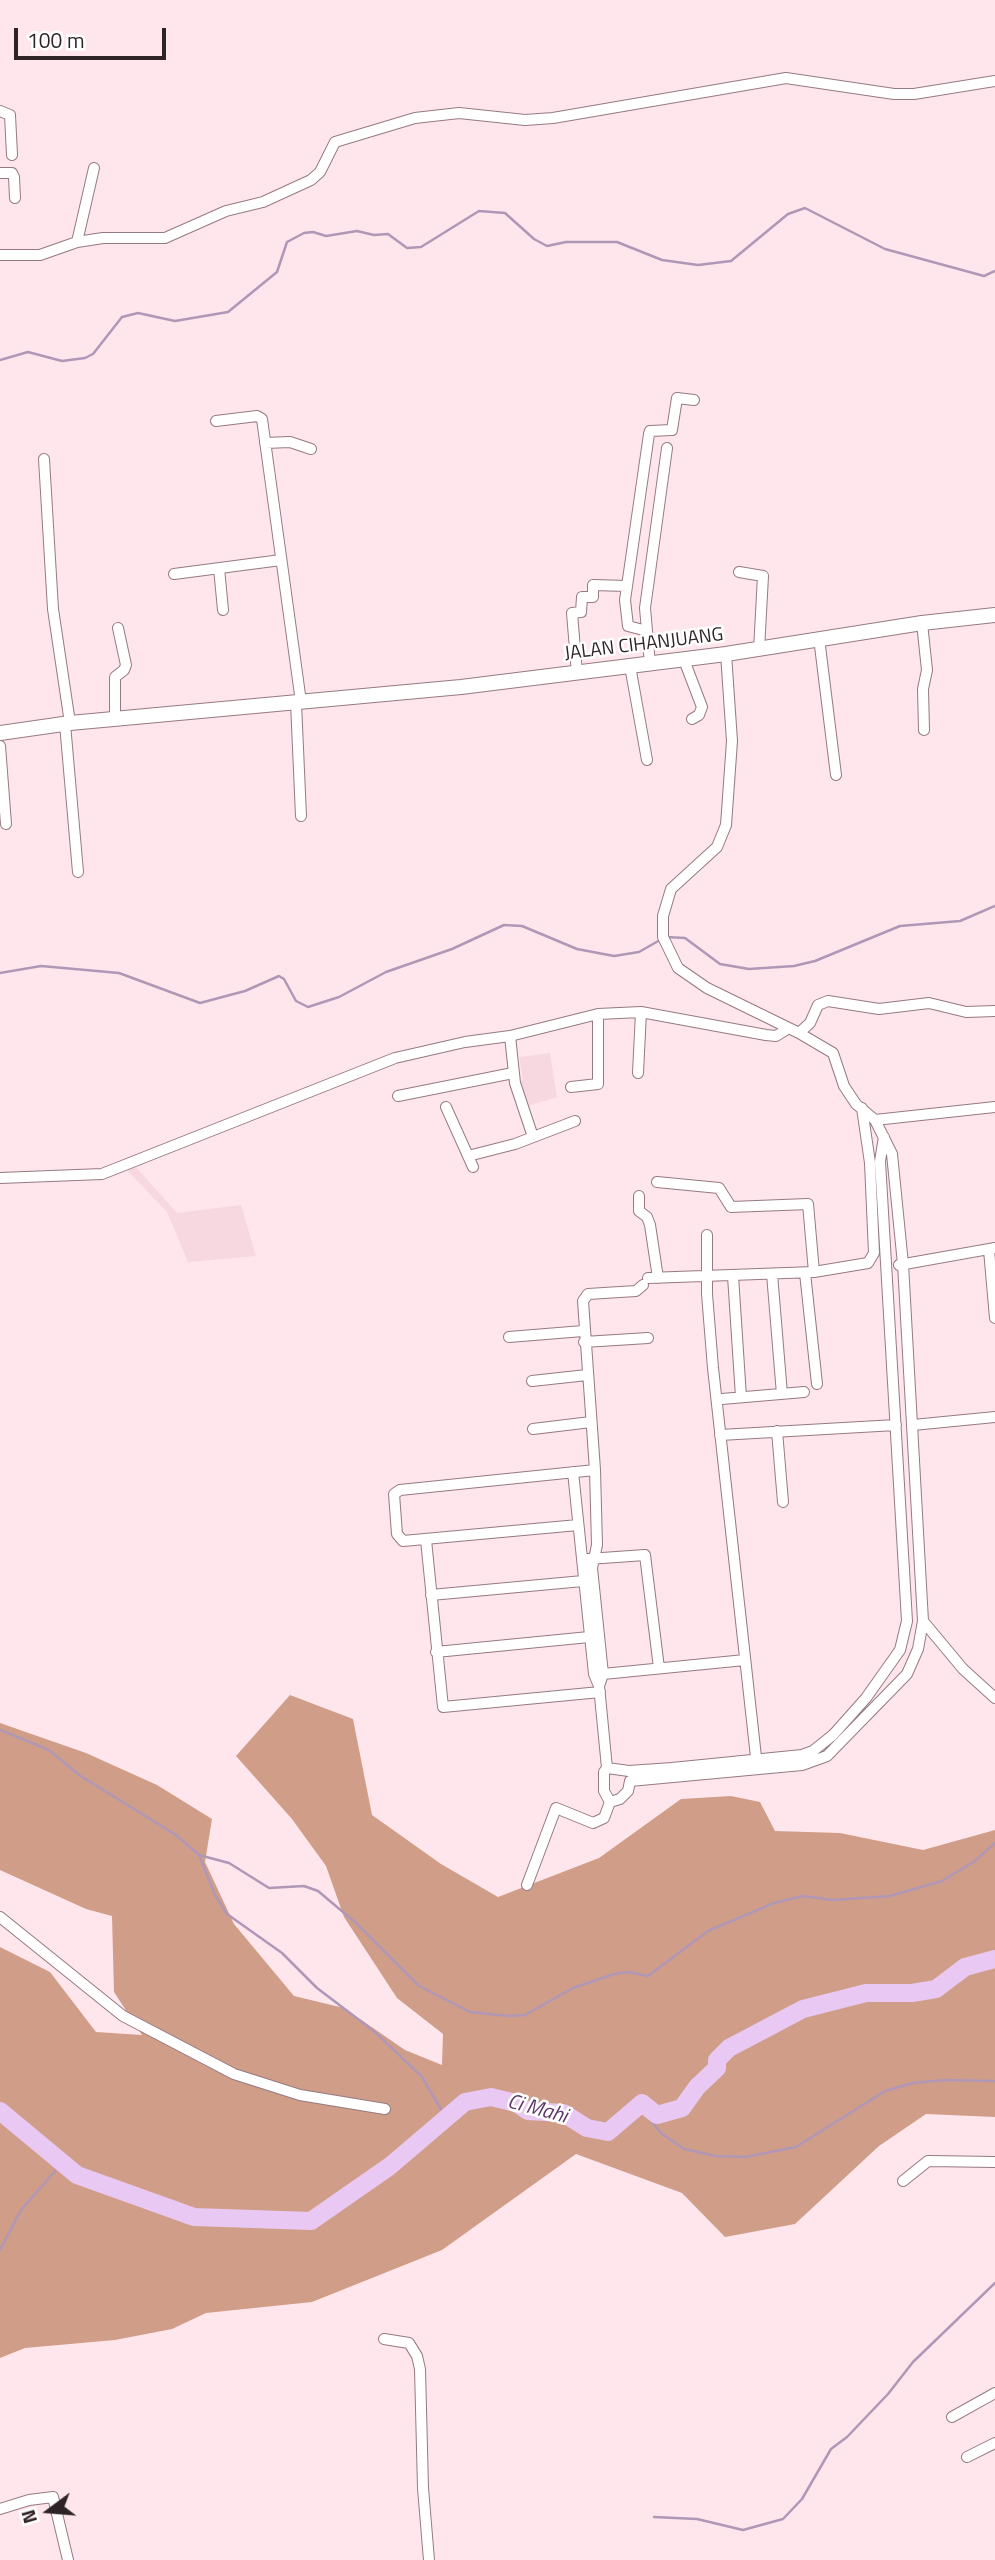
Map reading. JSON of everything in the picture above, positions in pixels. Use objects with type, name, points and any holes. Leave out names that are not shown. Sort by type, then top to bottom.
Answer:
[{"type":"main road","name":"JALAN CIHANJUANG","points":[[0,733],[577,673],[759,650],[819,638],[995,615]]},
{"type":"street","points":[[0,255],[40,255],[77,242],[165,237],[189,229],[207,218],[262,202],[311,180],[320,172],[335,142],[415,118],[459,113],[525,120],[553,118],[786,78],[894,94],[914,94],[995,81]]},
{"type":"street","points":[[0,111],[9,115],[12,155]]},
{"type":"street","points":[[77,242],[94,168]]},
{"type":"street","points":[[0,173],[12,173],[15,198]]},
{"type":"street","points":[[647,631],[628,626],[627,586],[638,527],[649,434],[650,431],[672,430],[677,398],[694,400]]},
{"type":"street","points":[[216,421],[261,417],[298,702],[301,817]]},
{"type":"street","points":[[265,443],[290,442],[311,449]]},
{"type":"street","points":[[650,664],[645,608],[667,448]]},
{"type":"street","points":[[44,459],[53,609],[67,724],[78,872]]},
{"type":"street","points":[[174,575],[281,560]]},
{"type":"street","points":[[219,568],[223,610]]},
{"type":"street","points":[[738,572],[763,576],[759,650]]},
{"type":"street","points":[[577,673],[572,612],[581,612],[582,597],[593,597],[593,585],[627,586]]},
{"type":"street","points":[[922,623],[926,664],[923,689],[924,730]]},
{"type":"street","points":[[115,719],[114,677],[124,670],[126,665],[118,628]]},
{"type":"street","points":[[819,638],[836,775]]},
{"type":"street","points":[[607,1768],[630,1776],[757,1764],[824,1751],[907,1674],[918,1648],[923,1621],[895,1162],[874,1120],[844,1086],[833,1053],[794,1030],[706,988],[678,968],[663,937],[663,916],[671,889],[717,848],[726,825],[732,741],[726,654]]},
{"type":"street","points":[[684,660],[702,707],[699,715],[691,719]]},
{"type":"street","points":[[630,666],[647,760]]},
{"type":"street","points":[[0,746],[6,824]]},
{"type":"street","points":[[0,1178],[102,1174],[396,1058],[465,1042],[510,1036],[598,1014],[641,1012],[776,1036],[810,1023],[818,1005],[828,1001],[879,1009],[929,1003],[966,1012],[995,1011]]},
{"type":"street","points":[[638,1073],[641,1012]]},
{"type":"street","points":[[571,1087],[598,1084],[598,1014]]},
{"type":"street","points":[[510,1036],[515,1067],[513,1073],[533,1137]]},
{"type":"street","points":[[398,1096],[513,1073]]},
{"type":"street","points":[[446,1107],[471,1162],[575,1121]]},
{"type":"street","points":[[874,1120],[995,1107]]},
{"type":"street","points":[[600,1689],[594,1674],[583,1581],[587,1559],[597,1545],[595,1470],[583,1301],[588,1294],[636,1290],[650,1280],[810,1273],[868,1263],[874,1253],[870,1156],[862,1108]]},
{"type":"street","points":[[824,1751],[891,1665],[904,1639],[907,1621],[880,1161],[884,1137]]},
{"type":"street","points":[[657,1182],[719,1188],[732,1207],[808,1204],[817,1384]]},
{"type":"street","points":[[639,1196],[639,1211],[647,1217],[650,1225],[650,1280]]},
{"type":"street","points":[[707,1235],[706,1294],[757,1764]]},
{"type":"street","points":[[886,1265],[903,1265],[992,1249],[995,1318]]},
{"type":"street","points":[[772,1275],[782,1394]]},
{"type":"street","points":[[733,1276],[741,1397]]},
{"type":"street","points":[[509,1337],[648,1338]]},
{"type":"street","points":[[531,1381],[587,1375]]},
{"type":"street","points":[[722,1399],[804,1392]]},
{"type":"street","points":[[896,1425],[903,1433],[913,1426],[995,1417]]},
{"type":"street","points":[[533,1429],[591,1422]]},
{"type":"street","points":[[720,1435],[896,1425]]},
{"type":"street","points":[[777,1431],[783,1502]]},
{"type":"street","points":[[578,1525],[406,1541],[399,1538],[394,1500],[397,1491],[595,1470]]},
{"type":"street","points":[[527,1885],[556,1808],[593,1823],[604,1818],[610,1802],[604,1791],[604,1772],[607,1768],[600,1689],[603,1674],[587,1559],[578,1525],[573,1472]]},
{"type":"street","points":[[426,1540],[443,1707],[600,1689]]},
{"type":"street","points":[[587,1559],[645,1555],[659,1668]]},
{"type":"street","points":[[430,1595],[583,1581]]},
{"type":"street","points":[[923,1621],[963,1669],[995,1698]]},
{"type":"street","points":[[436,1652],[589,1637]]},
{"type":"street","points":[[603,1674],[745,1660]]},
{"type":"street","points":[[610,1802],[620,1799],[628,1791],[630,1776]]},
{"type":"street","points":[[0,1917],[123,2016],[234,2074],[300,2095],[385,2109]]},
{"type":"street","points":[[902,2182],[928,2161],[995,2162]]},
{"type":"street","points":[[384,2339],[404,2342],[412,2347],[420,2369],[423,2488],[429,2560]]},
{"type":"street","points":[[951,2417],[993,2399]]},
{"type":"street","points":[[967,2457],[995,2443]]},
{"type":"street","points":[[0,2509],[29,2500],[53,2498],[68,2560]]},
{"type":"shaded area","points":[[550,1053],[557,1097],[525,1107],[518,1082],[523,1080],[519,1057]]},
{"type":"shaded area","points":[[135,1166],[177,1213],[241,1205],[256,1256],[188,1262],[167,1212],[126,1169]]},
{"type":"shaded area","points":[[290,1695],[353,1719],[372,1815],[441,1864],[498,1897],[599,1858],[681,1799],[731,1796],[760,1802],[775,1831],[840,1833],[923,1850],[995,1830],[995,2117],[926,2114],[879,2146],[795,2224],[725,2237],[682,2193],[576,2154],[442,2250],[312,2302],[206,2313],[172,2329],[115,2340],[25,2348],[0,2358],[0,1947],[50,1972],[96,2032],[142,2035],[114,1992],[112,1916],[86,1909],[0,1870],[0,1723],[86,1753],[157,1785],[212,1819],[205,1862],[234,1924],[294,1996],[344,2008],[405,2050],[442,2065],[443,2034],[397,1998],[344,1917],[326,1866],[292,1819],[236,1756]]},
{"type":"waterway","points":[[0,360],[28,352],[62,361],[85,358],[93,354],[122,317],[138,313],[175,321],[228,312],[277,272],[287,242],[304,233],[313,232],[326,236],[357,231],[374,235],[388,234],[407,248],[421,247],[479,211],[505,213],[534,239],[547,246],[566,242],[617,242],[662,260],[698,265],[731,261],[788,214],[805,208],[885,249],[984,276],[995,271]]},
{"type":"waterway","points":[[666,937],[685,938],[720,964],[749,969],[794,966],[815,961],[900,926],[960,921],[995,906]]},
{"type":"waterway","points":[[0,973],[41,966],[119,973],[200,1003],[245,991],[279,976],[284,979],[296,1001],[308,1007],[339,997],[386,972],[452,949],[504,925],[522,926],[577,949],[614,956],[639,952],[660,940]]},
{"type":"waterway","points":[[0,1730],[49,1750],[79,1775],[176,1835],[199,1855],[215,1895],[227,1914],[282,1953],[317,1988],[375,2032],[422,2077],[446,2118]]},
{"type":"waterway","points":[[199,1855],[229,1863],[269,1888],[304,1886],[318,1891],[356,1923],[419,1986],[470,2012],[509,2016],[525,2015],[573,1988],[614,1974],[628,1972],[648,1976],[708,1931],[774,1903],[803,1896],[832,1900],[890,1896],[942,1881],[975,1861],[995,1843]]},
{"type":"waterway","name":"Ci Mahi","points":[[0,2111],[77,2175],[194,2217],[311,2221],[390,2166],[465,2102],[491,2097],[516,2103],[528,2111],[563,2113],[587,2128],[608,2132],[642,2103],[657,2115],[682,2108],[697,2087],[717,2068],[717,2060],[729,2048],[803,2009],[866,1993],[912,1993],[936,1989],[965,1967],[995,1959]]},
{"type":"waterway","points":[[637,2104],[661,2133],[684,2149],[716,2156],[745,2157],[796,2147],[885,2091],[913,2083],[945,2080],[995,2081]]},
{"type":"waterway","points":[[0,2250],[21,2210],[62,2163]]},
{"type":"waterway","points":[[654,2517],[697,2519],[743,2530],[783,2519],[802,2499],[831,2449],[847,2437],[888,2394],[913,2362],[995,2283]]}]
